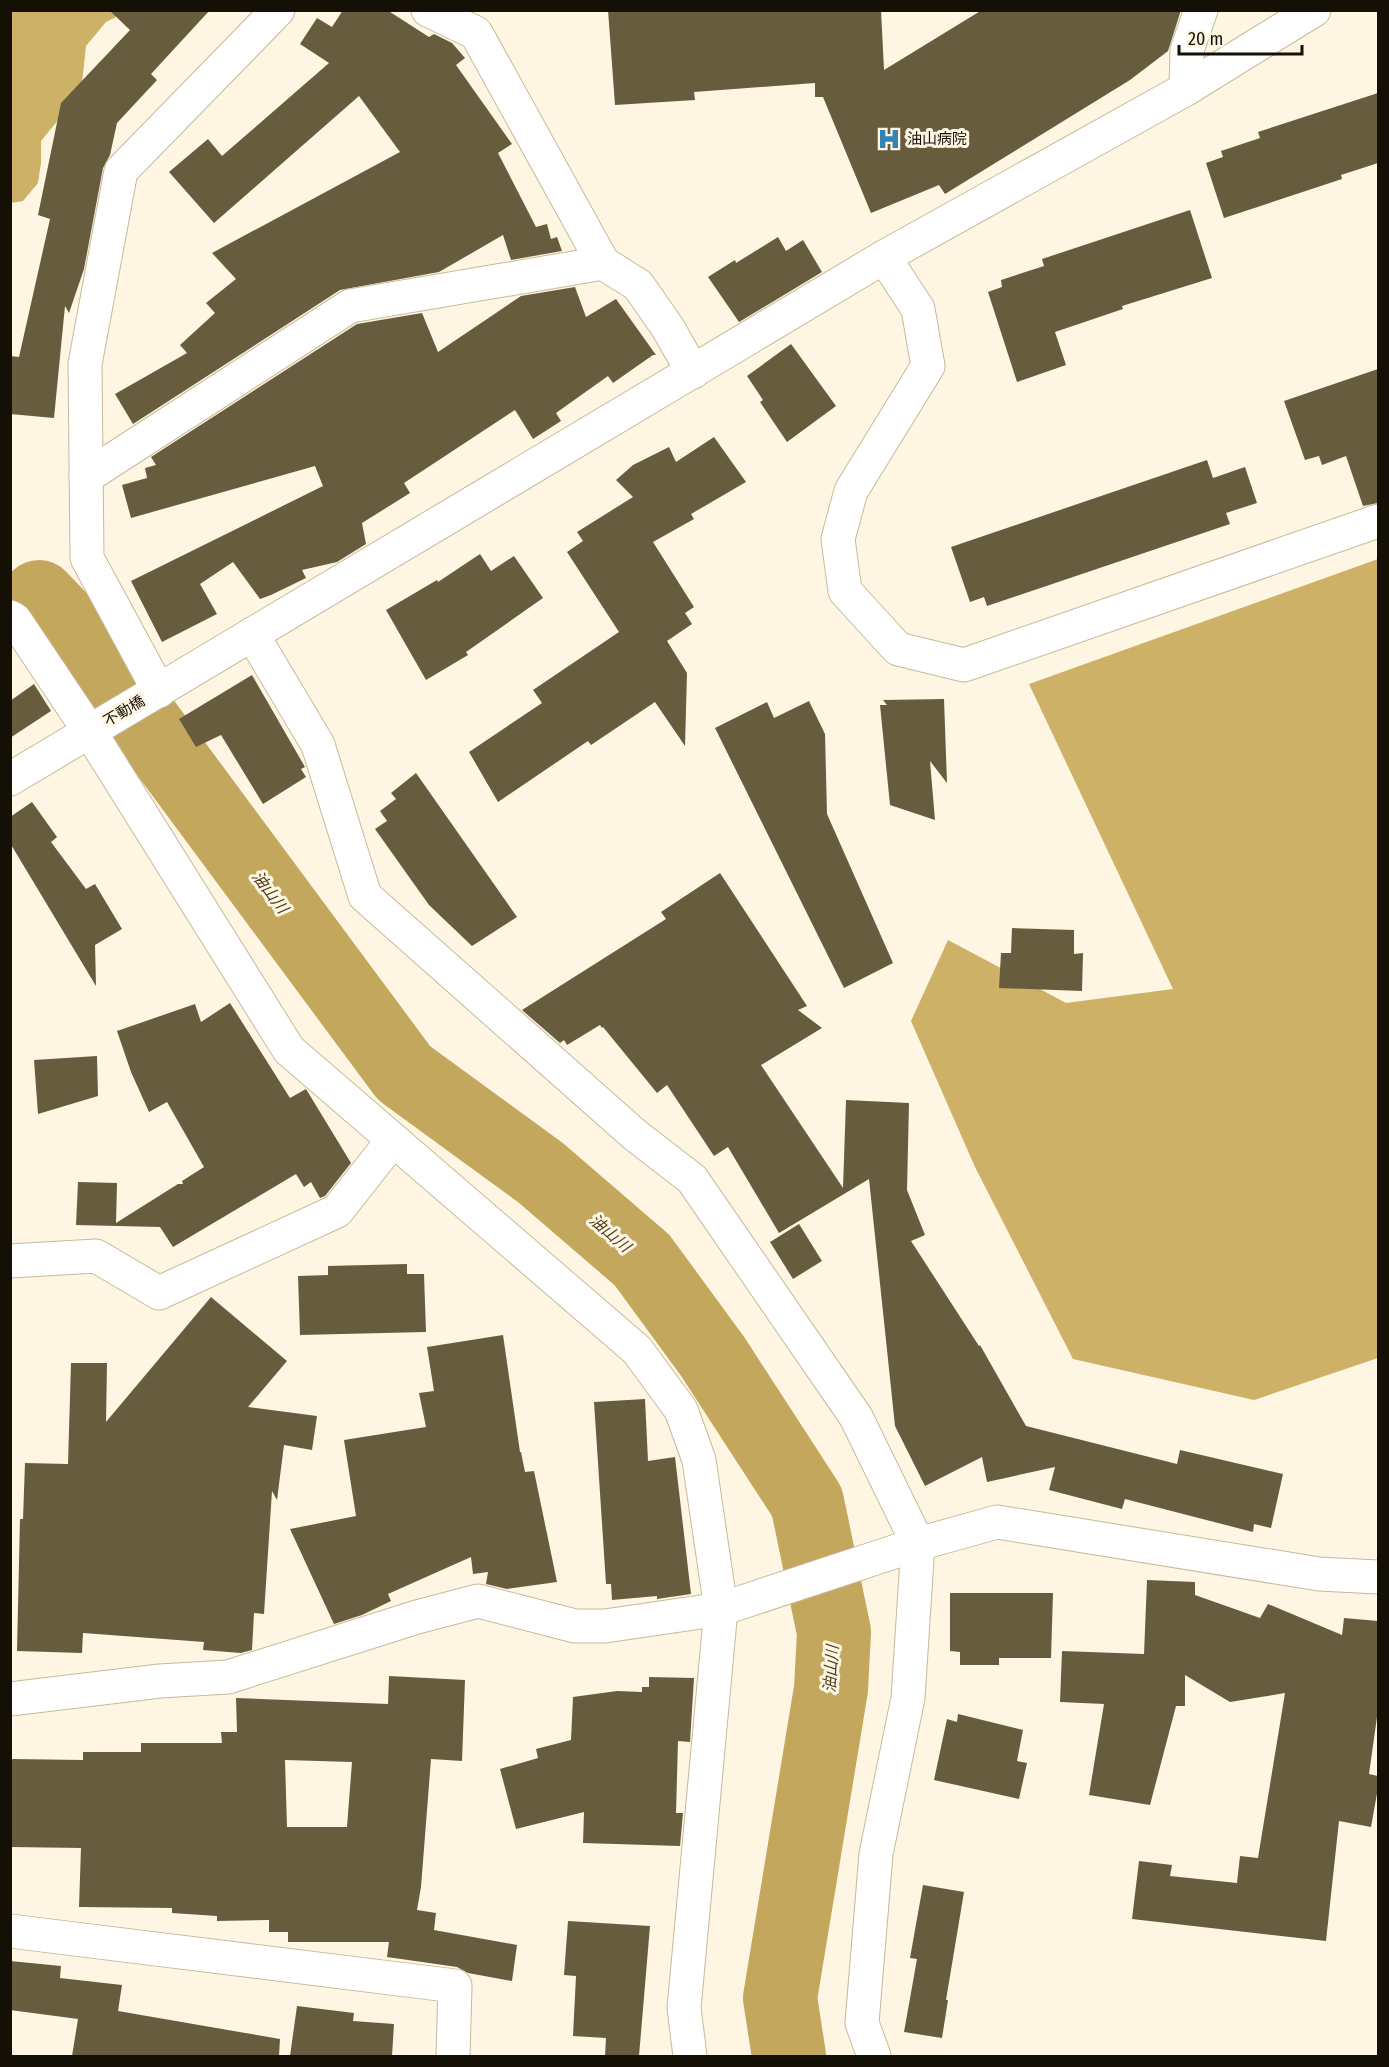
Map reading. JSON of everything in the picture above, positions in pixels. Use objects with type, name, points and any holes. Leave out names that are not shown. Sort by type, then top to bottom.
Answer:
[{"type":"street","points":[[159,690],[87,558],[85,364],[121,171],[279,10]]},
{"type":"street","points":[[428,10],[476,33],[603,263],[638,285],[668,328],[693,372]]},
{"type":"street","points":[[1186,89],[1187,50],[1202,10]]},
{"type":"street","name":"不動橋","points":[[10,779],[884,257],[1186,89],[1314,10]]},
{"type":"street","points":[[884,257],[918,309],[928,366],[852,491],[838,539],[845,591],[898,650],[964,664],[1378,521]]},
{"type":"street","points":[[86,477],[350,306],[603,263]]},
{"type":"street","points":[[10,617],[15,620],[90,732],[289,1050],[636,1350],[681,1410],[699,1460],[721,1609],[684,2008],[690,2056]]},
{"type":"street","points":[[252,634],[318,745],[365,896],[635,1136],[692,1179],[856,1417],[918,1544],[908,1698],[876,1854],[862,2023],[874,2056]]},
{"type":"street","points":[[10,1261],[96,1256],[159,1293],[337,1211],[393,1140]]},
{"type":"street","points":[[10,1699],[160,1681],[228,1677],[417,1617],[478,1601],[575,1626],[605,1626],[721,1609],[918,1544],[997,1522],[1319,1574],[1378,1577]]},
{"type":"street","points":[[10,1931],[455,1986],[453,2056]]},
{"type":"shaded area","points":[[11,11],[128,11],[106,22],[86,46],[82,83],[63,114],[41,141],[38,183],[23,201],[11,203]]},
{"type":"shaded area","points":[[1378,559],[1378,1358],[1254,1400],[1073,1359],[975,1167],[911,1021],[948,940],[1066,1003],[1173,989],[1029,684]]},
{"type":"building","points":[[109,10],[210,10],[151,74],[157,80],[117,123],[110,155],[103,168],[84,269],[69,313],[65,306],[54,418],[10,414],[10,356],[19,357],[50,219],[38,215],[61,103],[130,30]]},
{"type":"building","points":[[343,10],[387,10],[429,37],[434,34],[452,43],[465,58],[456,65],[512,144],[498,153],[536,227],[547,224],[551,239],[557,237],[562,251],[511,260],[503,235],[439,272],[340,290],[133,424],[115,394],[187,353],[180,345],[215,313],[206,303],[236,279],[212,253],[400,152],[359,96],[214,223],[169,172],[208,139],[222,156],[329,63],[300,44],[317,18],[332,27]]},
{"type":"building","name":"油山病院","points":[[608,10],[881,10],[884,70],[982,10],[1181,10],[1168,51],[1130,80],[945,194],[939,185],[871,213],[823,97],[815,97],[815,83],[694,92],[695,100],[615,105]]},
{"type":"building","points":[[1378,93],[1378,163],[1341,175],[1342,179],[1224,218],[1206,163],[1223,157],[1221,151],[1260,138],[1258,132]]},
{"type":"building","points":[[1190,210],[1212,278],[1122,306],[1123,309],[1055,332],[1066,365],[1017,382],[988,292],[1002,287],[1001,280],[1044,266],[1042,259]]},
{"type":"building","points":[[778,237],[786,251],[803,240],[822,272],[739,322],[708,277]]},
{"type":"building","points":[[575,287],[586,317],[616,299],[656,355],[613,383],[608,376],[556,413],[561,421],[533,439],[515,410],[404,483],[410,493],[362,523],[366,544],[337,562],[302,570],[306,578],[260,599],[233,562],[200,584],[217,614],[162,642],[131,581],[323,486],[315,466],[131,518],[122,485],[147,478],[145,468],[156,465],[151,457],[357,324],[422,313],[438,352],[521,296]]},
{"type":"building","points":[[791,344],[836,406],[787,442],[760,402],[763,400],[747,376]]},
{"type":"building","points":[[1378,369],[1378,503],[1363,506],[1346,456],[1322,465],[1319,456],[1305,460],[1284,401]]},
{"type":"building","points":[[714,437],[746,482],[691,514],[694,519],[653,542],[694,607],[685,613],[692,624],[667,641],[687,673],[685,746],[655,702],[591,745],[588,741],[498,802],[469,752],[542,703],[533,690],[619,632],[567,552],[583,541],[577,532],[633,497],[616,480],[633,465],[669,447],[676,462]]},
{"type":"building","points":[[1207,460],[1213,478],[1245,467],[1257,503],[1226,513],[1230,524],[987,606],[984,597],[970,602],[951,547]]},
{"type":"building","points":[[480,554],[491,571],[514,556],[543,598],[466,652],[468,655],[426,680],[386,610],[437,580],[438,582]]},
{"type":"building","points":[[252,675],[305,767],[301,769],[306,777],[263,804],[221,735],[196,747],[179,719]]},
{"type":"building","points":[[34,684],[51,711],[10,738],[10,701]]},
{"type":"building","points":[[944,699],[947,783],[930,761],[935,820],[890,805],[880,705],[887,705],[883,700]]},
{"type":"building","points":[[809,701],[825,734],[827,814],[893,963],[844,988],[715,728],[767,702],[774,718]]},
{"type":"building","points":[[416,773],[517,917],[472,946],[429,905],[375,829],[387,821],[380,811],[396,799],[391,793]]},
{"type":"building","points":[[32,802],[57,837],[51,842],[86,889],[95,884],[122,929],[95,945],[96,986],[10,843],[10,817]]},
{"type":"building","points":[[720,873],[807,1006],[798,1010],[822,1028],[761,1065],[843,1188],[846,1100],[909,1103],[907,1190],[925,1235],[911,1241],[980,1345],[1026,1426],[1177,1464],[1180,1450],[1283,1474],[1271,1528],[1254,1524],[1253,1532],[1125,1499],[1122,1509],[1049,1490],[1055,1467],[987,1482],[982,1457],[925,1486],[895,1426],[869,1179],[779,1233],[728,1147],[714,1156],[667,1085],[657,1093],[603,1027],[600,1025],[567,1045],[564,1040],[560,1043],[522,1010],[666,919],[661,912]]},
{"type":"building","points":[[1012,928],[1074,930],[1074,954],[1083,953],[1082,991],[999,988],[1001,953],[1011,953]]},
{"type":"building","points":[[230,1003],[290,1098],[306,1089],[351,1163],[325,1196],[320,1198],[311,1182],[304,1187],[296,1174],[173,1247],[160,1227],[76,1225],[78,1182],[117,1183],[116,1223],[178,1184],[183,1184],[182,1181],[204,1167],[167,1102],[149,1112],[131,1072],[117,1031],[195,1004],[201,1022]]},
{"type":"building","points":[[97,1056],[98,1096],[38,1114],[34,1060]]},
{"type":"building","points":[[799,1224],[822,1261],[793,1279],[770,1242]]},
{"type":"building","points":[[407,1264],[407,1274],[424,1274],[426,1332],[300,1335],[298,1276],[328,1275],[328,1266]]},
{"type":"building","points":[[211,1297],[287,1361],[248,1407],[317,1416],[312,1450],[284,1445],[277,1500],[272,1491],[264,1614],[254,1613],[252,1650],[241,1653],[203,1650],[204,1642],[83,1633],[82,1653],[17,1651],[20,1519],[23,1519],[25,1463],[68,1464],[71,1363],[107,1363],[106,1422]]},
{"type":"building","points":[[503,1335],[520,1452],[525,1472],[534,1471],[557,1582],[507,1589],[486,1584],[488,1572],[473,1574],[471,1557],[388,1594],[391,1601],[362,1615],[334,1624],[290,1529],[356,1516],[344,1440],[426,1427],[419,1393],[434,1391],[427,1347]]},
{"type":"building","points":[[645,1399],[648,1461],[675,1457],[691,1594],[657,1599],[657,1596],[612,1600],[611,1584],[606,1584],[594,1402]]},
{"type":"building","points":[[1147,1580],[1195,1582],[1195,1595],[1260,1618],[1268,1604],[1342,1635],[1344,1618],[1378,1621],[1378,1710],[1369,1774],[1378,1776],[1378,1788],[1371,1827],[1339,1821],[1326,1941],[1132,1919],[1139,1861],[1172,1865],[1170,1876],[1237,1883],[1240,1856],[1258,1858],[1285,1693],[1230,1702],[1185,1675],[1185,1706],[1176,1706],[1150,1805],[1089,1795],[1104,1704],[1060,1702],[1062,1651],[1144,1654]]},
{"type":"building","points":[[950,1593],[1053,1593],[1051,1658],[999,1658],[999,1665],[960,1665],[960,1652],[950,1651]]},
{"type":"building","points":[[389,1676],[465,1680],[462,1761],[431,1759],[421,1887],[417,1910],[436,1913],[434,1930],[517,1945],[512,1981],[468,1973],[457,1967],[387,1957],[389,1942],[288,1942],[288,1932],[269,1932],[269,1920],[217,1921],[217,1916],[172,1913],[172,1908],[79,1907],[81,1848],[11,1847],[12,1759],[83,1760],[83,1752],[141,1752],[141,1743],[222,1743],[221,1732],[237,1732],[236,1698],[388,1704]],"holes":[[[285,1760],[352,1762],[347,1827],[287,1827]]]},
{"type":"building","points":[[649,1677],[694,1678],[690,1742],[678,1741],[676,1813],[683,1813],[680,1846],[583,1843],[584,1812],[516,1829],[500,1769],[538,1758],[536,1749],[571,1740],[573,1697],[617,1691],[642,1692],[642,1687],[649,1687]]},
{"type":"building","points":[[958,1714],[1023,1730],[1017,1761],[1027,1763],[1019,1799],[934,1780],[947,1719],[957,1722]]},
{"type":"building","points":[[923,1885],[964,1892],[942,2038],[904,2032],[917,1959],[910,1958]]},
{"type":"building","points":[[568,1921],[650,1926],[639,2056],[605,2056],[606,2038],[573,2036],[576,1976],[564,1975]]},
{"type":"building","points":[[10,1961],[61,1966],[60,1978],[122,1985],[118,2011],[280,2039],[279,2056],[72,2056],[78,2019],[10,2010]]},
{"type":"building","points":[[297,2006],[354,2013],[353,2021],[394,2024],[392,2056],[290,2056]]},
{"type":"waterway","name":"油山川","points":[[10,577],[39,597]]},
{"type":"waterway","name":"油山川","points":[[39,597],[92,652],[404,1073],[541,1173],[642,1260],[713,1357],[807,1502],[834,1632],[831,1689],[780,1998],[789,2056]]},
{"type":"place","name":"油山病院","points":[[889,139]]}]
